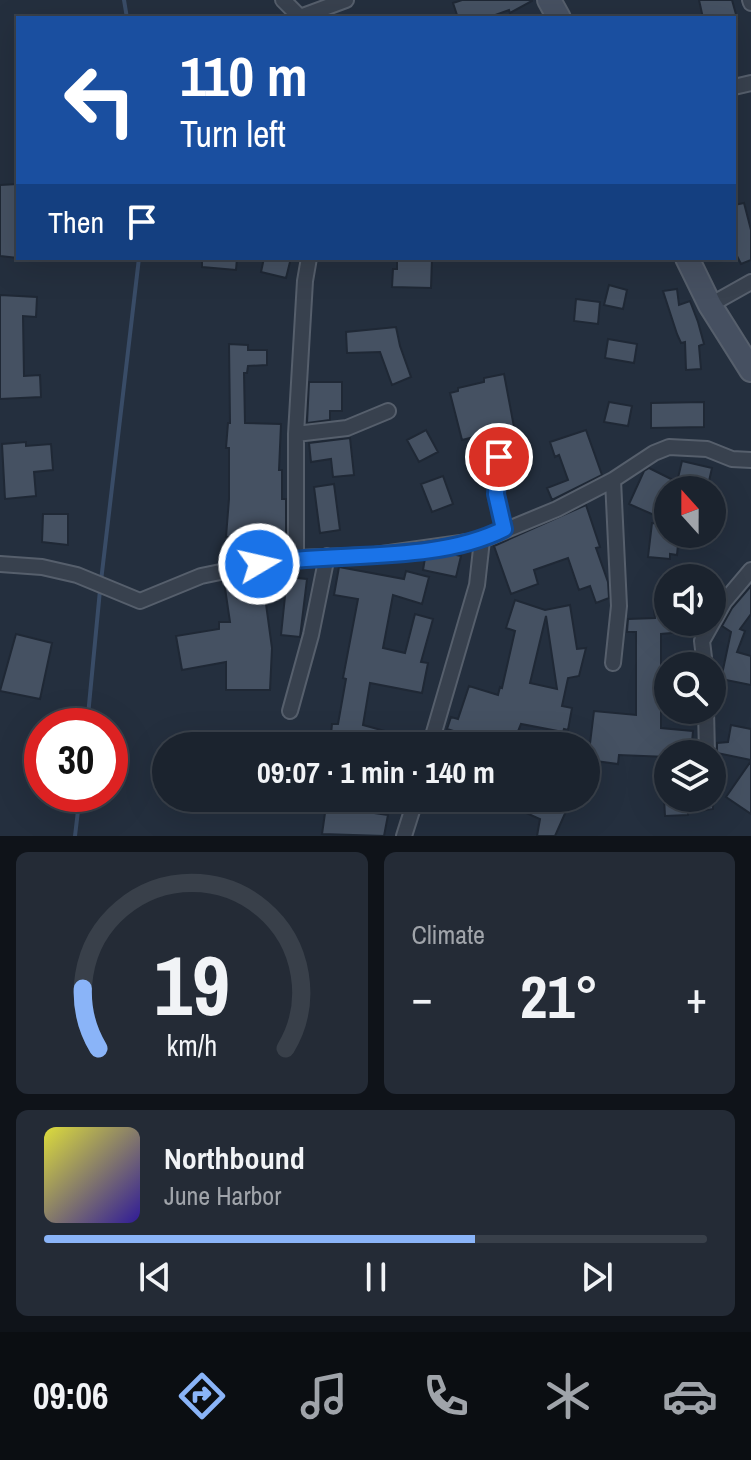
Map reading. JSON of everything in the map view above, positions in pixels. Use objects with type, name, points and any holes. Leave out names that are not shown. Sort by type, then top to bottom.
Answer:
[{"type":"main road","points":[[688,260],[710,305],[751,370]]},
{"type":"street","points":[[283,0],[299,16]]},
{"type":"street","points":[[303,16],[346,0]]},
{"type":"street","points":[[296,558],[296,434],[309,260]]},
{"type":"street","points":[[710,305],[751,282]]},
{"type":"street","points":[[296,434],[347,428],[388,411]]},
{"type":"street","points":[[0,564],[42,567],[77,575],[140,601],[201,576],[296,558],[375,555],[482,540],[557,509],[669,447],[707,449],[732,459],[751,460]]},
{"type":"street","points":[[499,457],[496,494],[504,529]]},
{"type":"street","points":[[613,480],[619,606],[613,663]]},
{"type":"street","points":[[434,732],[477,585],[482,540]]},
{"type":"street","points":[[290,711],[311,635],[327,556]]},
{"type":"street","points":[[703,652],[702,641],[724,602],[751,570]]},
{"type":"street","points":[[404,836],[412,812]]},
{"type":"building","points":[[462,0],[532,0],[510,13],[509,10],[492,16],[457,16],[453,3]]},
{"type":"building","points":[[699,0],[732,0],[737,18],[736,16],[703,16]]},
{"type":"building","points":[[16,184],[16,258],[0,256],[0,185]]},
{"type":"building","points":[[744,203],[751,230],[751,260],[741,264],[736,254],[736,205]]},
{"type":"building","points":[[202,260],[237,260],[236,270],[202,267]]},
{"type":"building","points":[[264,260],[290,260],[286,278],[261,272]]},
{"type":"building","points":[[397,260],[432,260],[431,288],[392,287],[393,269],[397,269]]},
{"type":"building","points":[[609,285],[627,290],[623,309],[604,305]]},
{"type":"building","points":[[677,289],[679,305],[690,301],[698,322],[704,344],[699,346],[701,369],[686,370],[685,342],[681,343],[677,334],[663,291]]},
{"type":"building","points":[[0,295],[37,297],[36,317],[23,316],[24,376],[40,375],[41,397],[0,399]]},
{"type":"building","points":[[576,299],[600,302],[598,324],[574,321]]},
{"type":"building","points":[[396,327],[411,377],[392,385],[380,352],[347,353],[346,332]]},
{"type":"building","points":[[608,339],[637,344],[634,363],[605,358]]},
{"type":"building","points":[[229,344],[248,345],[248,350],[267,350],[267,365],[248,366],[247,373],[244,373],[245,423],[281,424],[279,470],[282,470],[282,499],[286,499],[286,536],[226,537],[229,499],[229,448],[226,448],[230,423]]},
{"type":"building","points":[[504,374],[514,427],[462,440],[450,393],[484,382],[484,378]]},
{"type":"building","points":[[309,382],[342,382],[342,411],[330,411],[330,420],[307,423]]},
{"type":"building","points":[[609,402],[632,406],[628,426],[604,422]]},
{"type":"building","points":[[704,402],[704,427],[651,428],[651,403]]},
{"type":"building","points":[[426,430],[438,452],[419,462],[407,440]]},
{"type":"building","points":[[586,430],[602,475],[552,500],[547,488],[568,480],[559,455],[555,457],[550,442]]},
{"type":"building","points":[[350,438],[354,475],[333,477],[331,459],[311,462],[309,443]]},
{"type":"building","points":[[26,442],[26,446],[51,444],[53,470],[34,472],[36,496],[5,499],[2,444]]},
{"type":"building","points":[[682,461],[712,468],[710,476],[678,476]]},
{"type":"building","points":[[649,468],[665,476],[654,476],[654,515],[629,504],[644,471]]},
{"type":"building","points":[[443,476],[453,504],[432,512],[421,484]]},
{"type":"building","points":[[334,484],[340,530],[320,533],[314,487]]},
{"type":"building","points":[[586,505],[600,547],[596,548],[608,582],[609,598],[596,603],[590,586],[579,590],[568,558],[534,570],[538,584],[511,594],[494,546]]},
{"type":"building","points":[[43,514],[68,514],[68,545],[42,542]]},
{"type":"building","points":[[654,523],[654,548],[678,548],[677,555],[670,554],[670,559],[648,557]]},
{"type":"building","points":[[452,554],[461,556],[456,577],[423,570],[425,558]]},
{"type":"building","points":[[339,567],[404,579],[406,571],[429,577],[422,604],[393,595],[383,648],[405,653],[415,614],[433,619],[421,662],[428,663],[422,693],[370,683],[363,725],[388,732],[331,732],[332,724],[338,724],[358,599],[334,595]]},
{"type":"building","points":[[287,577],[307,579],[300,637],[281,635]]},
{"type":"building","points":[[263,582],[272,648],[270,690],[226,690],[226,662],[182,670],[176,636],[219,629],[219,622],[230,622],[225,588]]},
{"type":"building","points":[[751,586],[751,614],[740,629],[745,631],[737,652],[751,656],[751,685],[726,680],[726,656],[731,632],[726,629],[726,619]]},
{"type":"building","points":[[515,600],[545,610],[570,605],[577,649],[586,648],[579,676],[568,678],[562,706],[572,708],[568,730],[564,729],[563,732],[521,724],[518,732],[457,732],[447,729],[451,717],[458,719],[469,686],[498,695],[515,631],[506,628]],"holes":[[[546,616],[557,689],[530,683]]]},
{"type":"building","points":[[654,618],[654,636],[661,636],[661,652],[654,652],[654,724],[661,724],[661,728],[693,731],[692,740],[654,740],[654,756],[619,755],[618,764],[600,762],[600,732],[591,732],[594,711],[636,715],[636,632],[627,632],[628,619]]},
{"type":"building","points":[[16,634],[52,643],[40,699],[0,691]]},
{"type":"building","points":[[731,725],[751,729],[751,760],[726,755]]},
{"type":"building","points":[[751,761],[751,814],[726,797]]},
{"type":"building","points":[[325,812],[388,815],[384,836],[322,834]]},
{"type":"building","points":[[524,812],[566,812],[555,836],[537,836],[540,819]]},
{"type":"building","points":[[665,812],[694,812],[688,815],[665,816]]},
{"type":"waterway","points":[[124,0],[127,16]]},
{"type":"waterway","points":[[101,581],[139,260]]},
{"type":"waterway","points":[[89,708],[100,590]]},
{"type":"waterway","points":[[75,836],[78,812]]},
{"type":"route","points":[[259,564],[296,558],[375,555],[482,540],[504,529],[496,494],[499,457]]}]
